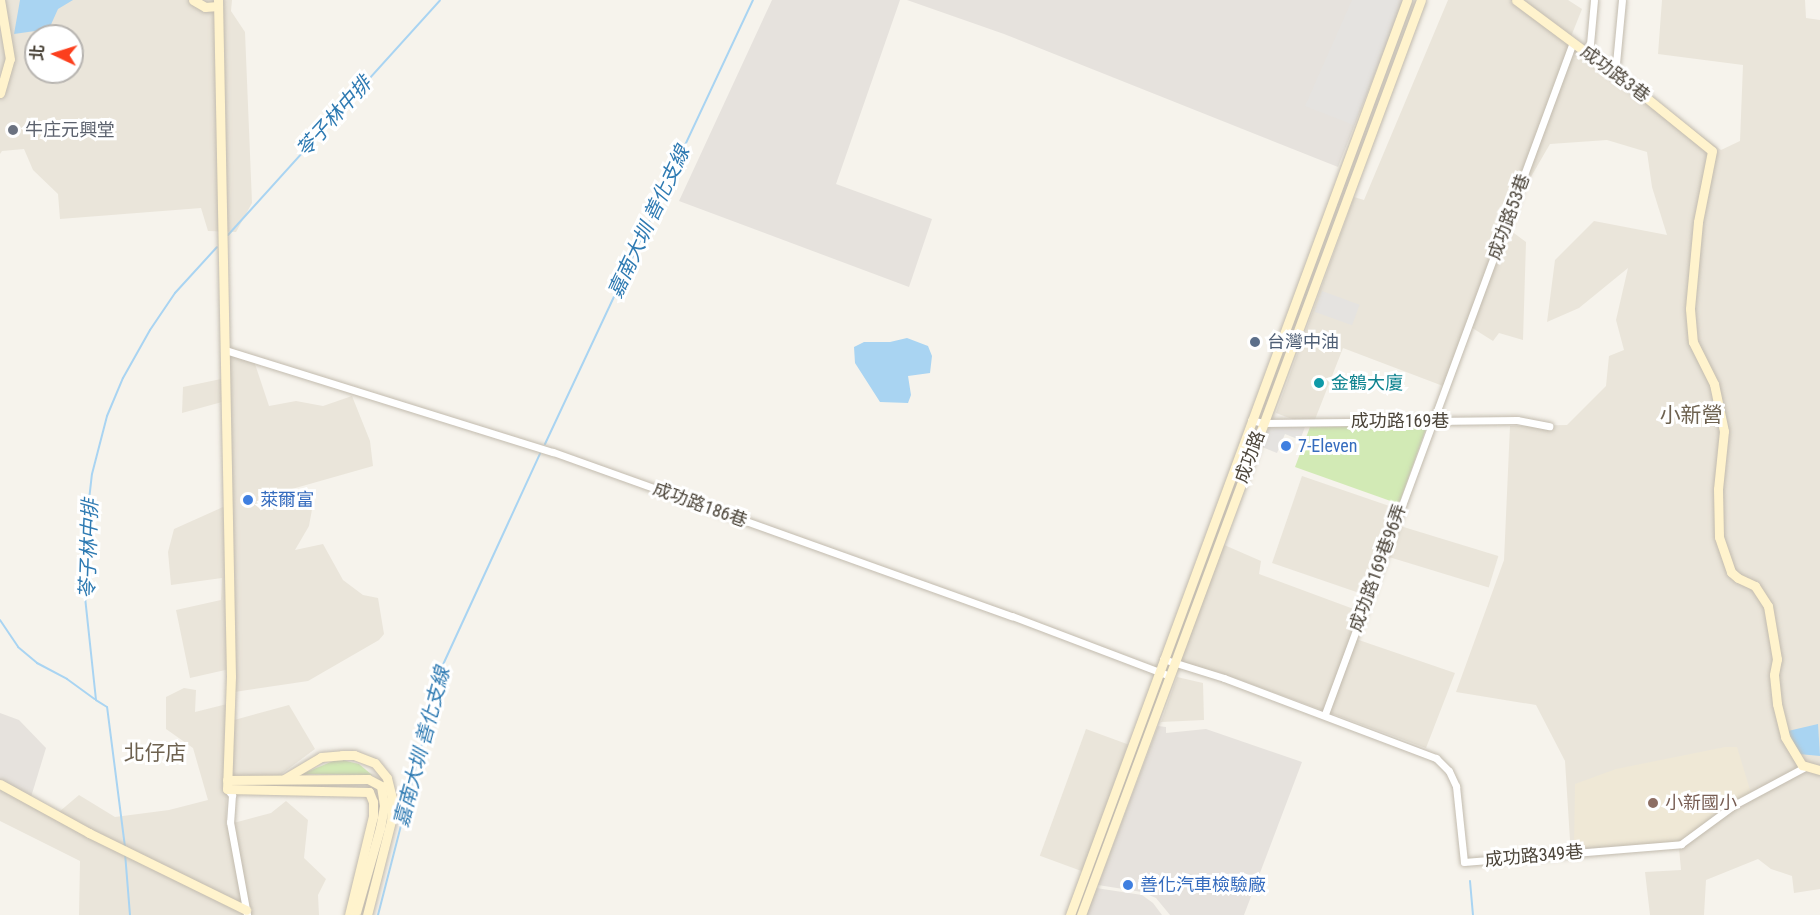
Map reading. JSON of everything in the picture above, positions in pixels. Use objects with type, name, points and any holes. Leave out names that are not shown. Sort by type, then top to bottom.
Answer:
[{"type":"street","points":[[0,0],[10,59],[0,93]]},
{"type":"street","points":[[193,0],[205,7],[218,3],[231,676],[227,785],[232,795],[230,822],[247,913]]},
{"type":"street","name":"成功路","points":[[1070,915],[1407,0]]},
{"type":"street","name":"成功路","points":[[1081,915],[1421,0]]},
{"type":"street","name":"成功路3巷","points":[[1516,0],[1712,151],[1698,222],[1690,309],[1693,342],[1714,384],[1724,431],[1718,489],[1719,537],[1731,572],[1755,586],[1766,599],[1777,659],[1774,675],[1779,714],[1787,742],[1805,767]]},
{"type":"street","points":[[1589,55],[1594,0]]},
{"type":"street","points":[[1615,74],[1623,0]]},
{"type":"street","name":"成功路53巷","points":[[1431,422],[1573,42]]},
{"type":"street","name":"成功路186巷","points":[[225,350],[553,452],[1012,616],[1170,676]]},
{"type":"street","name":"成功路169巷","points":[[1251,420],[1263,423],[1524,420],[1549,426]]},
{"type":"street","name":"成功路169巷96弄","points":[[1325,714],[1431,422]]},
{"type":"street","name":"成功路349巷","points":[[1163,659],[1325,714],[1429,754],[1443,764],[1456,786],[1464,862],[1681,844],[1734,805],[1805,767]]},
{"type":"street","points":[[281,780],[321,757],[354,755],[375,763],[387,777],[392,798],[391,821],[367,915]]},
{"type":"street","points":[[1805,767],[1820,770]]},
{"type":"street","points":[[227,785],[281,780],[373,780],[381,786],[384,806],[380,828],[355,915]]},
{"type":"street","points":[[0,784],[120,849],[247,913]]},
{"type":"street","points":[[227,785],[369,792],[373,802],[373,816],[349,915]]},
{"type":"shaded area","points":[[0,0],[232,0],[231,11],[245,32],[252,203],[236,232],[208,231],[201,208],[60,219],[58,194],[33,170],[24,149],[2,151],[0,154]]},
{"type":"shaded area","points":[[772,0],[900,0],[836,184],[932,219],[909,287],[679,201]]},
{"type":"shaded area","points":[[907,0],[1404,0],[1338,167],[1004,34]]},
{"type":"shaded area","points":[[1352,0],[1404,0],[1354,125],[1305,106]]},
{"type":"shaded area","points":[[1448,0],[1568,0],[1582,9],[1570,39],[1721,150],[1740,141],[1743,65],[1658,54],[1662,0],[1805,0],[1806,18],[1820,20],[1820,889],[1794,893],[1792,876],[1771,869],[1758,859],[1706,880],[1704,915],[1650,915],[1645,872],[1681,870],[1679,848],[1571,856],[1565,761],[1536,705],[1456,692],[1504,560],[1510,426],[1567,425],[1606,386],[1609,356],[1624,350],[1616,320],[1628,268],[1579,308],[1547,322],[1555,260],[1594,221],[1667,235],[1652,187],[1647,152],[1607,140],[1550,144],[1503,225],[1526,242],[1523,340],[1499,333],[1493,341],[1466,324],[1443,386],[1343,348],[1314,422],[1300,422],[1276,413],[1354,197],[1364,200]]},
{"type":"shaded area","points":[[1322,291],[1360,305],[1352,325],[1314,312]]},
{"type":"shaded area","points":[[228,350],[253,358],[269,406],[296,401],[323,406],[352,396],[370,441],[373,466],[292,489],[291,509],[313,504],[309,526],[295,550],[323,544],[343,580],[363,595],[378,598],[384,634],[379,640],[308,681],[234,692],[234,668],[190,678],[176,610],[221,600],[222,578],[171,585],[168,552],[174,529],[232,503]]},
{"type":"shaded area","points":[[221,379],[222,402],[182,413],[183,387]]},
{"type":"shaded area","points":[[1269,427],[1305,427],[1300,440],[1285,434],[1277,453],[1262,447]]},
{"type":"shaded area","points":[[1302,476],[1397,509],[1367,596],[1272,563]]},
{"type":"shaded area","points":[[1397,525],[1498,556],[1489,588],[1387,557]]},
{"type":"shaded area","points":[[1222,544],[1261,561],[1259,574],[1359,611],[1350,637],[1455,673],[1426,748],[1221,673],[1179,662]]},
{"type":"shaded area","points":[[1177,677],[1203,683],[1204,720],[1161,722]]},
{"type":"shaded area","points":[[184,688],[196,690],[195,712],[227,704],[227,722],[289,705],[315,749],[276,778],[227,776],[226,825],[271,813],[286,801],[308,820],[304,858],[326,879],[318,895],[319,915],[79,915],[80,861],[0,821],[0,782],[59,812],[79,795],[115,817],[169,810],[208,800],[193,748],[166,729],[166,697]]},
{"type":"shaded area","points":[[0,713],[19,720],[46,748],[31,797],[0,780]]},
{"type":"shaded area","points":[[1158,726],[1166,727],[1166,733],[1206,729],[1302,762],[1244,915],[1170,915],[1156,898],[1142,892],[1098,885]]},
{"type":"shaded area","points":[[1086,729],[1128,744],[1082,871],[1040,856]]},
{"type":"shaded area","name":"小新國小","points":[[1725,747],[1737,747],[1751,793],[1718,810],[1691,835],[1680,842],[1574,848],[1575,784],[1616,769]]},
{"type":"shaded area","points":[[1096,888],[1142,895],[1153,903],[1162,915],[1086,915]]},
{"type":"green space","points":[[1427,426],[1399,504],[1295,467],[1310,427]]},
{"type":"green space","points":[[338,759],[359,764],[372,775],[302,774]]},
{"type":"water","points":[[20,0],[73,0],[58,9],[51,24],[24,24],[24,33],[14,34]]},
{"type":"water","points":[[907,338],[928,346],[932,356],[930,373],[908,376],[911,395],[908,403],[880,402],[855,363],[854,347],[864,342],[890,342]]},
{"type":"water","points":[[1818,724],[1820,756],[1799,754],[1788,731]]},
{"type":"waterway","name":"苓子林中排","points":[[228,235],[440,0]]},
{"type":"waterway","name":"嘉南大圳 善化支線","points":[[545,444],[753,0]]},
{"type":"waterway","name":"苓子林中排","points":[[125,847],[107,707],[96,700],[84,587],[85,535],[92,474],[107,416],[123,378],[150,330],[175,293],[217,247]]},
{"type":"waterway","name":"嘉南大圳 善化支線","points":[[378,915],[441,669],[540,454]]},
{"type":"waterway","points":[[0,620],[18,647],[37,663],[67,679],[95,699]]},
{"type":"waterway","name":"苓子林中排","points":[[125,853],[130,915]]},
{"type":"waterway","points":[[1470,881],[1473,915]]},
{"type":"place","name":"牛庄元興堂","points":[[13,130]]},
{"type":"place","name":"台灣中油","points":[[1255,342]]},
{"type":"place","name":"金鶴大廈","points":[[1319,383]]},
{"type":"place","name":"7-Eleven","points":[[1286,446]]},
{"type":"place","name":"萊爾富","points":[[248,500]]},
{"type":"place","name":"小新國小","points":[[1653,803]]},
{"type":"place","name":"善化汽車檢驗廠","points":[[1128,885]]},
{"type":"district","name":"小新營","points":[[1691,415]]},
{"type":"district","name":"北仔店","points":[[155,753]]}]
